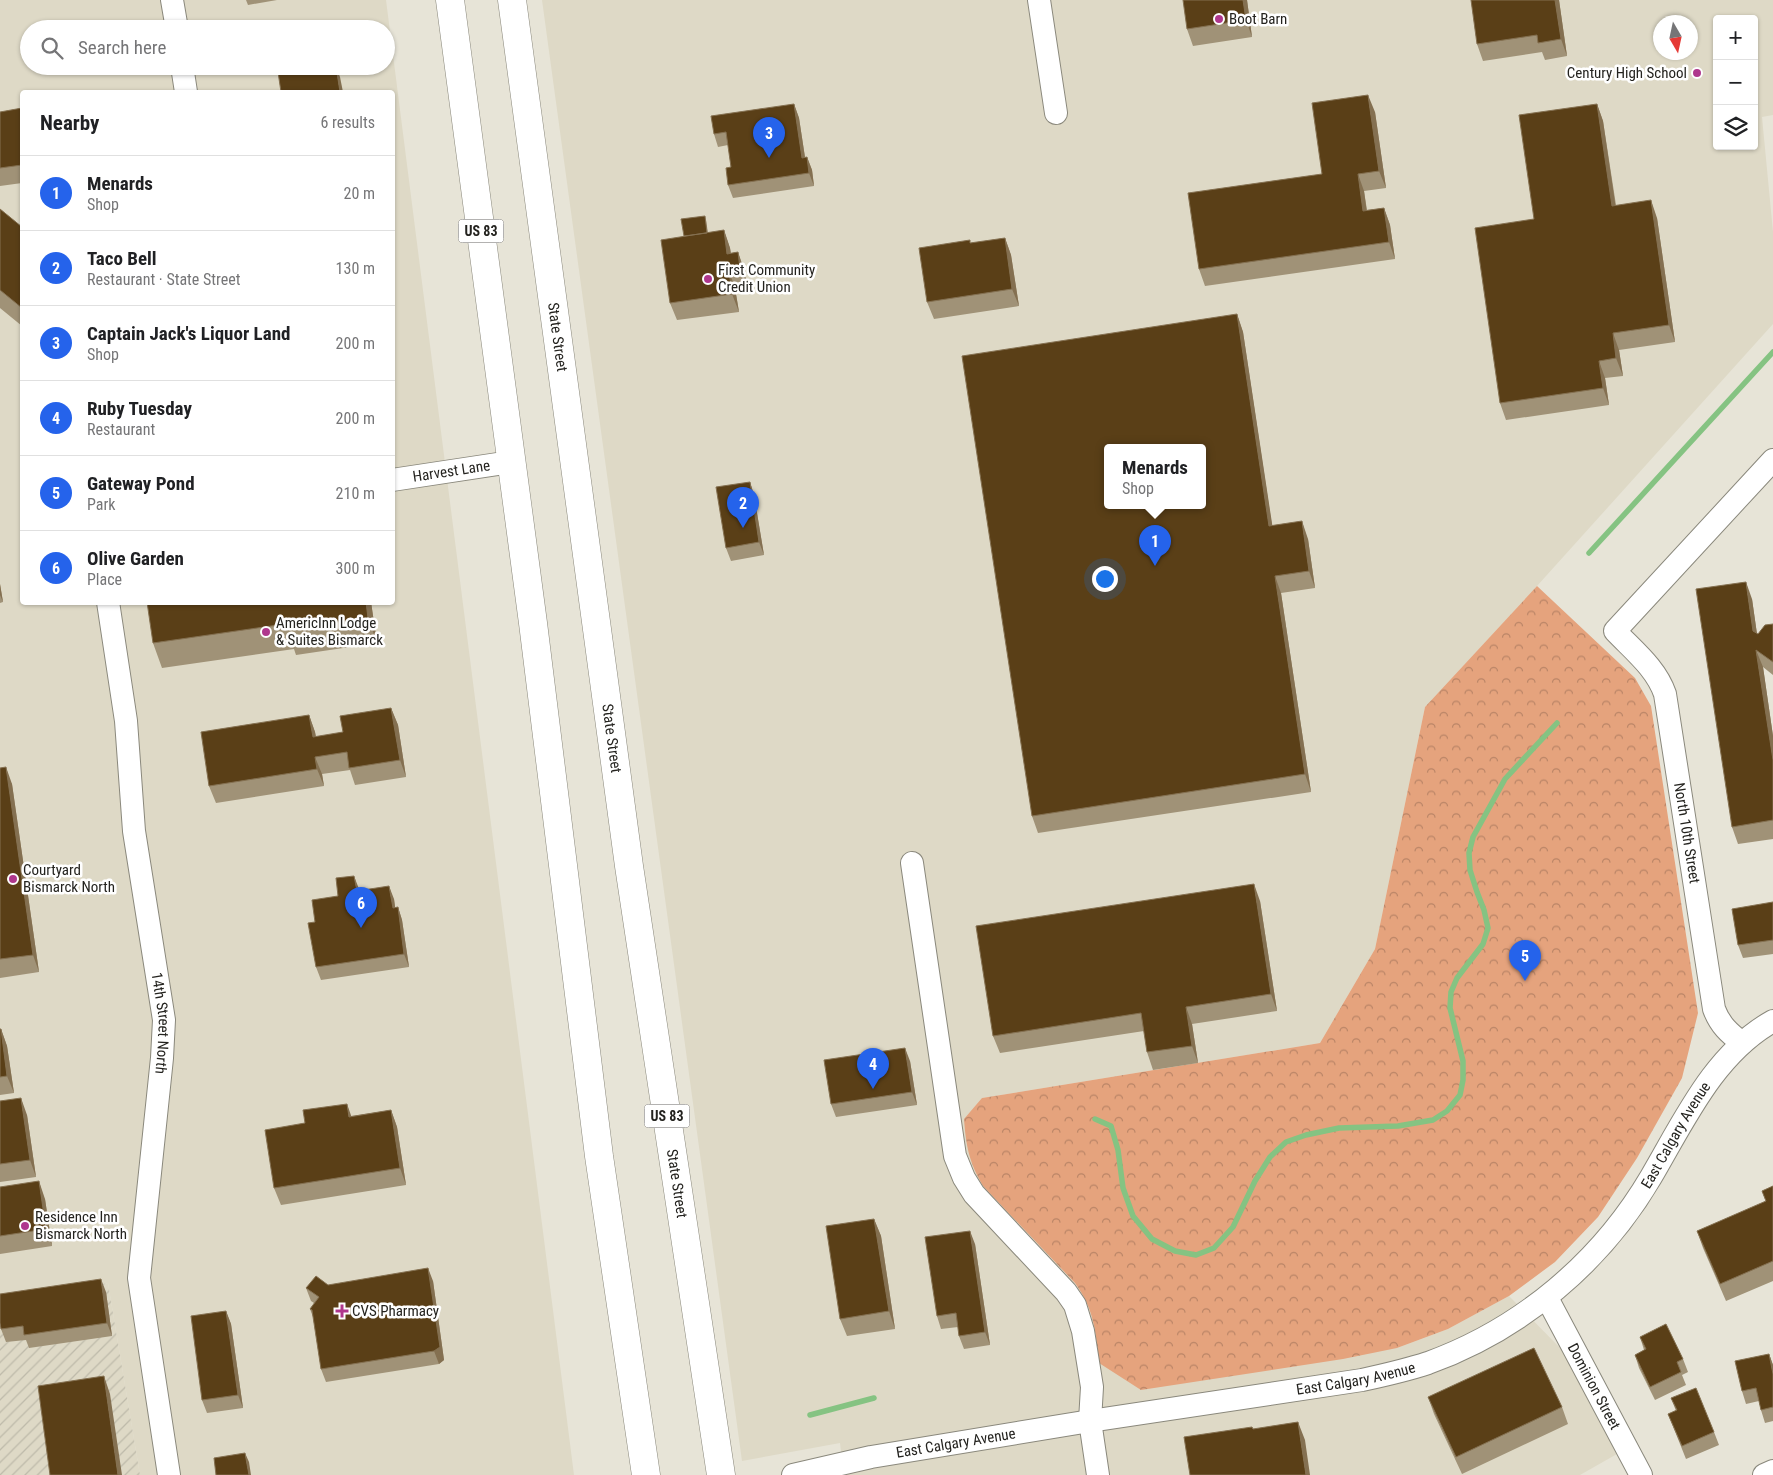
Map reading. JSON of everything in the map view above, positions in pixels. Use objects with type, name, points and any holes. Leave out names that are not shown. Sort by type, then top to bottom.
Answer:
[{"type":"highway","name":"US 83","points":[[450,0],[534,632],[599,1156],[646,1475]]},
{"type":"highway","name":"State Street","points":[[512,0],[629,866],[721,1475]]},
{"type":"street","points":[[172,0],[175,20]]},
{"type":"street","points":[[1039,0],[1056,113]]},
{"type":"street","points":[[183,75],[186,90]]},
{"type":"street","name":"North 10th Street","points":[[1742,1043],[1718,1020],[1714,1009],[1665,694],[1652,668],[1615,631],[1773,460]]},
{"type":"street","name":"Harvest Lane","points":[[395,480],[511,462]]},
{"type":"street","name":"14th Street North","points":[[108,605],[126,721],[134,831],[164,1020],[139,1278],[169,1475]]},
{"type":"street","points":[[912,863],[953,1144],[959,1167],[979,1200],[1066,1292],[1075,1305],[1083,1331],[1092,1387],[1090,1421],[1098,1475]]},
{"type":"street","name":"East Calgary Avenue","points":[[793,1475],[871,1457],[1090,1421],[1362,1380],[1404,1370],[1454,1352],[1480,1340],[1547,1298],[1585,1263],[1638,1200],[1691,1108],[1724,1062],[1742,1043],[1773,1021]]},
{"type":"street","name":"Dominion Street","points":[[1547,1298],[1640,1475]]},
{"type":"street","points":[[1764,1475],[1773,1471]]},
{"type":"shaded area","points":[[0,0],[386,0],[389,20],[20,20],[20,75],[395,75],[395,71],[574,1475],[140,1475],[108,1283],[0,1301]]},
{"type":"shaded area","points":[[542,0],[1773,0],[1773,115],[1762,117],[1773,232],[1773,324],[1528,596],[1425,707],[1375,949],[1320,1043],[982,1098],[1075,1283],[1086,1298],[1093,1319],[1099,1363],[1397,1348],[1448,1329],[1509,1296],[1568,1356],[1617,1454],[1580,1475],[844,1475],[840,1443],[742,1461]]},
{"type":"shaded area","points":[[108,1283],[140,1475],[0,1475],[0,1301]]},
{"type":"green space","points":[[1537,586],[1635,678],[1651,706],[1698,1013],[1682,1078],[1637,1158],[1598,1217],[1555,1262],[1509,1296],[1448,1329],[1397,1348],[1343,1359],[1141,1390],[1099,1363],[1093,1321],[1082,1293],[1075,1283],[983,1186],[969,1154],[964,1119],[982,1098],[1320,1043],[1375,949],[1425,707]]},
{"type":"building","points":[[1183,0],[1243,0],[1246,20],[1187,29]]},
{"type":"building","points":[[1471,0],[1555,0],[1561,39],[1538,43],[1537,35],[1477,44]]},
{"type":"building","points":[[278,75],[337,75],[340,90],[281,90]]},
{"type":"building","points":[[1368,95],[1379,171],[1358,174],[1363,211],[1384,208],[1389,242],[1199,269],[1188,193],[1322,174],[1312,103]]},
{"type":"building","points":[[794,104],[802,158],[807,157],[809,173],[728,185],[726,168],[731,167],[726,132],[714,134],[711,116]]},
{"type":"building","points":[[1597,104],[1612,206],[1651,200],[1669,325],[1613,333],[1616,358],[1599,361],[1603,388],[1500,403],[1475,228],[1534,219],[1519,115]]},
{"type":"building","points":[[20,108],[20,165],[0,168],[0,112]]},
{"type":"building","points":[[0,209],[20,225],[20,306],[0,290]]},
{"type":"building","points":[[705,216],[707,233],[684,236],[681,219]]},
{"type":"building","name":"First Community Credit Union","points":[[724,230],[727,254],[738,252],[740,269],[729,271],[732,294],[670,303],[661,240]]},
{"type":"building","points":[[1005,238],[1012,289],[927,302],[919,248],[970,240],[970,243]]},
{"type":"building","points":[[1237,314],[1269,526],[1302,521],[1309,571],[1275,576],[1305,774],[1032,816],[962,356]]},
{"type":"building","points":[[750,482],[759,542],[726,548],[716,487]]},
{"type":"building","points":[[1746,582],[1753,631],[1758,634],[1765,625],[1773,624],[1773,662],[1756,650],[1773,760],[1773,820],[1732,827],[1696,589]]},
{"type":"building","points":[[147,605],[366,605],[368,618],[286,629],[285,624],[153,643]]},
{"type":"building","points":[[391,708],[400,760],[349,768],[347,752],[315,757],[317,769],[209,786],[201,732],[309,715],[313,737],[343,732],[340,716]]},
{"type":"building","name":"Courtyard Bismarck North","points":[[6,767],[33,955],[0,959],[0,768]]},
{"type":"building","points":[[354,876],[357,891],[389,886],[393,908],[398,907],[404,954],[316,967],[308,923],[315,922],[312,900],[338,896],[336,878]]},
{"type":"building","points":[[1254,884],[1271,994],[1186,1007],[1192,1046],[1147,1052],[1141,1013],[993,1036],[976,926]]},
{"type":"building","points":[[1773,902],[1773,940],[1738,945],[1732,909]]},
{"type":"building","points":[[0,1029],[7,1076],[0,1077]]},
{"type":"building","points":[[905,1048],[912,1092],[831,1104],[824,1060]]},
{"type":"building","name":"Residence Inn Bismarck North","points":[[21,1098],[30,1160],[0,1164],[0,1101]]},
{"type":"building","points":[[347,1104],[349,1117],[391,1110],[400,1168],[274,1188],[265,1130],[305,1123],[303,1110]]},
{"type":"building","points":[[39,1181],[46,1229],[0,1236],[0,1187]]},
{"type":"building","points":[[1773,1186],[1773,1261],[1720,1284],[1697,1231],[1766,1201],[1762,1191]]},
{"type":"building","points":[[874,1219],[889,1311],[840,1319],[826,1226]]},
{"type":"building","points":[[970,1231],[985,1332],[959,1336],[956,1313],[937,1316],[925,1237]]},
{"type":"building","name":"CVS Pharmacy","points":[[428,1268],[440,1347],[434,1351],[321,1369],[312,1310],[310,1309],[319,1297],[306,1288],[316,1276],[328,1285]]},
{"type":"building","points":[[101,1279],[107,1323],[24,1335],[23,1326],[1,1329],[0,1294]]},
{"type":"building","points":[[226,1311],[238,1395],[202,1400],[191,1316]]},
{"type":"building","points":[[1666,1324],[1683,1359],[1677,1362],[1681,1372],[1650,1387],[1635,1355],[1646,1349],[1640,1337]]},
{"type":"building","points":[[1534,1348],[1562,1407],[1456,1457],[1428,1397]]},
{"type":"building","points":[[1769,1354],[1773,1374],[1773,1407],[1761,1410],[1756,1388],[1742,1391],[1735,1361]]},
{"type":"building","points":[[104,1376],[118,1475],[50,1475],[38,1386]]},
{"type":"building","points":[[1696,1388],[1714,1432],[1682,1446],[1668,1414],[1677,1410],[1671,1398]]},
{"type":"building","points":[[1298,1422],[1306,1475],[1190,1475],[1184,1437]]},
{"type":"building","points":[[245,1453],[249,1475],[216,1475],[214,1458]]},
{"type":"waterway","points":[[1589,553],[1773,352]]},
{"type":"waterway","points":[[1095,1119],[1111,1126],[1118,1150],[1123,1188],[1133,1216],[1152,1239],[1175,1251],[1196,1255],[1214,1248],[1233,1227],[1255,1181],[1270,1157],[1286,1142],[1306,1135],[1339,1128],[1398,1126],[1433,1120],[1447,1111],[1460,1095],[1463,1080],[1463,1061],[1450,1008],[1451,992],[1457,978],[1483,944],[1488,928],[1484,910],[1470,870],[1469,853],[1473,837],[1505,779],[1557,723]]},
{"type":"waterway","points":[[810,1415],[874,1398]]},
{"type":"place","name":"Boot Barn","points":[[1219,19]]},
{"type":"place","name":"Century High School","points":[[1697,73]]},
{"type":"place","name":"Captain Jack's Liquor Land","points":[[769,158]]},
{"type":"place","name":"First Community Credit Union","points":[[708,279]]},
{"type":"place","name":"Taco Bell","points":[[743,528]]},
{"type":"place","name":"Menards","points":[[1155,566]]},
{"type":"place","name":"AmericInn Lodge & Suites Bismarck","points":[[266,632]]},
{"type":"place","name":"Courtyard Bismarck North","points":[[13,879]]},
{"type":"place","name":"Olive Garden","points":[[361,928]]},
{"type":"place","name":"Gateway Pond","points":[[1525,981]]},
{"type":"place","name":"Ruby Tuesday","points":[[873,1089]]},
{"type":"place","name":"Residence Inn Bismarck North","points":[[25,1226]]},
{"type":"place","name":"CVS Pharmacy","points":[[342,1311]]}]
